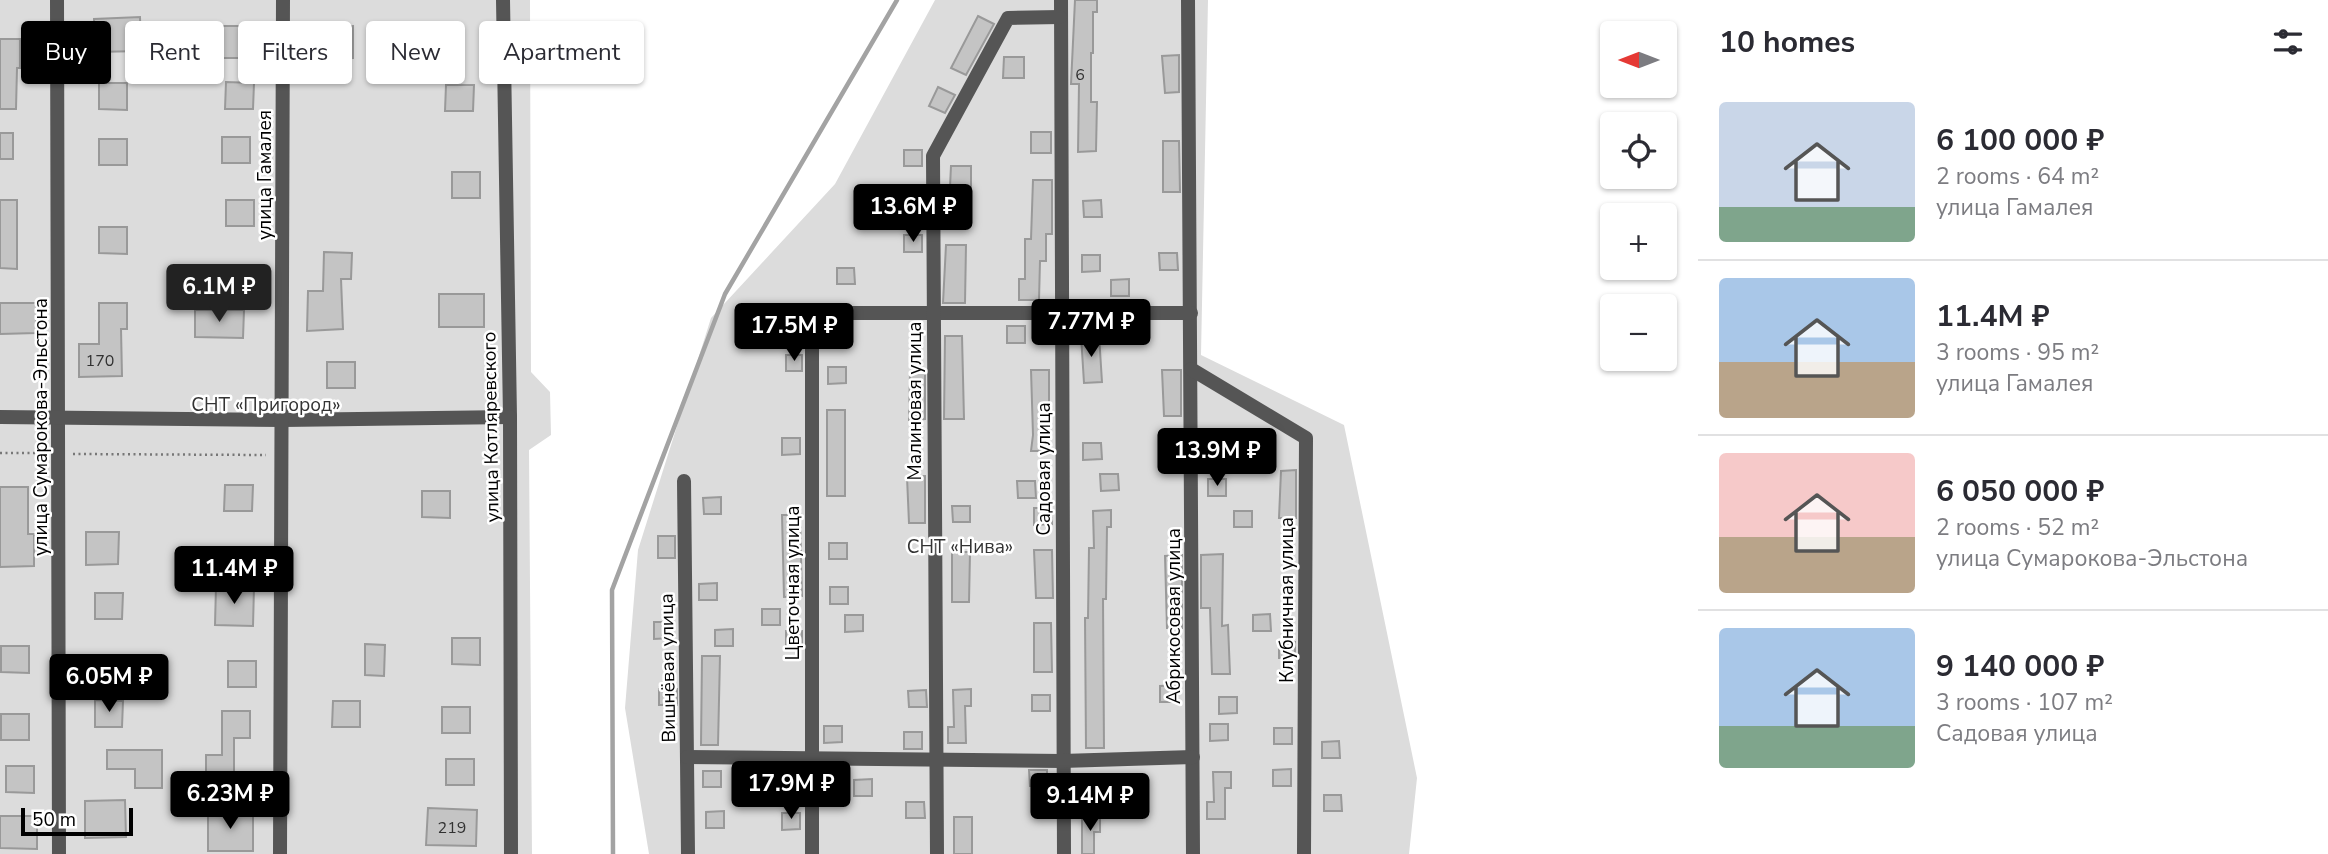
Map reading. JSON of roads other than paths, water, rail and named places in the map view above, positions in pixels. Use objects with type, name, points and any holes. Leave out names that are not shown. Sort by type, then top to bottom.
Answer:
[{"type":"street","name":"улица Сумарокова-Эльстона","points":[[57,0],[60,854]]},
{"type":"street","name":"улица Гамалея","points":[[280,854],[283,0]]},
{"type":"street","name":"улица Котляревского","points":[[503,0],[510,418],[511,854]]},
{"type":"street","name":"Садовая улица","points":[[1061,0],[1064,854]]},
{"type":"street","name":"Абрикосовая улица","points":[[1188,0],[1194,854]]},
{"type":"street","name":"Малиновая улица","points":[[937,854],[933,156],[1008,18],[1060,17]]},
{"type":"street","points":[[932,312],[1191,313]]},
{"type":"street","name":"Цветочная улица","points":[[812,854],[811,313],[932,312]]},
{"type":"street","name":"Клубничная улица","points":[[1191,369],[1306,438],[1304,854]]},
{"type":"street","points":[[0,417],[283,420],[510,418]]},
{"type":"street","name":"Вишнёвая улица","points":[[684,481],[688,854]]},
{"type":"street","points":[[687,757],[1062,761],[1193,757]]},
{"type":"waterway","points":[[613,854],[612,590],[725,294],[897,0]]},
{"type":"park label","name":"СНТ «Пригород»","points":[[266,404]]},
{"type":"park label","name":"СНТ «Нива»","points":[[960,546]]}]
